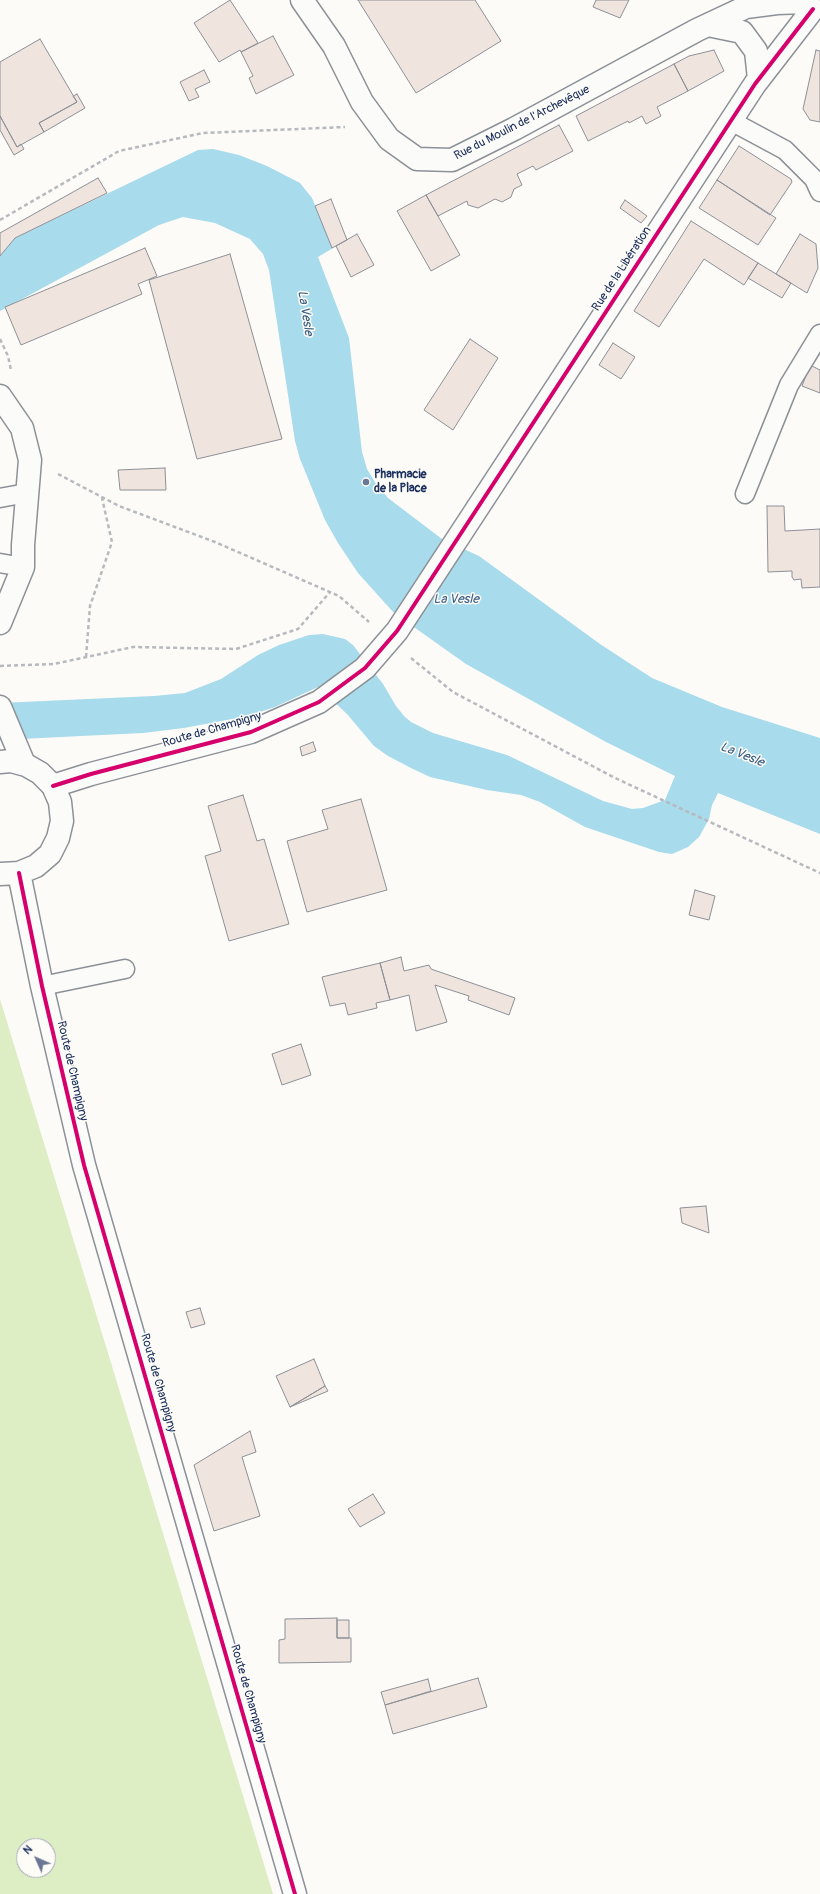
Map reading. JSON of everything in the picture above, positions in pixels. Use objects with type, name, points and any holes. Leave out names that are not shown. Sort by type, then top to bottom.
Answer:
[{"type":"street","name":"Rue du Moulin de l'Archevêque","points":[[302,0],[334,46],[362,102],[388,139],[417,159],[452,160],[708,25],[746,7],[777,3],[811,6]]},
{"type":"street","name":"Rue de la Libération","points":[[393,636],[731,121],[811,6]]},
{"type":"street","points":[[708,25],[742,32],[756,52],[759,79]]},
{"type":"street","points":[[0,396],[22,428],[30,460],[23,567],[0,624]]},
{"type":"street","name":"Route de Champigny","points":[[53,786],[91,774],[251,732],[319,702],[365,668],[393,636]]},
{"type":"street","points":[[0,707],[24,764]]},
{"type":"street","points":[[0,762],[11,761],[24,764],[40,773],[53,786],[60,802],[62,821],[58,838],[50,854],[36,866],[10,873]]},
{"type":"street","name":"Route de Champigny","points":[[10,873],[42,986],[84,1165],[295,1894]]},
{"type":"lane","points":[[731,121],[785,150],[814,178],[820,192]]},
{"type":"lane","points":[[746,494],[789,385],[820,334]]},
{"type":"lane","points":[[0,498],[27,493]]},
{"type":"lane","points":[[0,563],[23,567]]},
{"type":"lane","points":[[42,986],[125,969]]},
{"type":"path","points":[[0,220],[119,151],[204,133],[378,125]]},
{"type":"path","points":[[30,460],[119,506],[215,542],[339,596],[393,636],[453,692],[615,778],[820,873]]},
{"type":"path","points":[[86,657],[90,606],[112,542],[101,497]]},
{"type":"path","points":[[0,666],[54,664],[133,647],[236,649],[298,629],[330,592]]},
{"type":"green space","points":[[0,999],[273,1894],[0,1894]]},
{"type":"water","name":"La Vesle","points":[[213,149],[239,155],[267,166],[300,183],[312,198],[333,248],[318,257],[349,338],[362,452],[367,469],[376,484],[388,498],[442,539],[479,556],[600,644],[652,678],[722,707],[820,738],[820,834],[718,793],[712,805],[709,819],[699,837],[688,847],[672,854],[659,852],[585,827],[540,802],[521,795],[487,790],[430,777],[411,768],[388,756],[374,746],[347,714],[318,687],[275,707],[248,716],[184,728],[143,733],[0,740],[0,703],[154,696],[185,693],[221,679],[258,655],[279,645],[309,635],[323,634],[345,639],[353,645],[383,684],[396,706],[404,716],[411,722],[433,733],[507,755],[603,801],[632,809],[643,808],[665,800],[675,776],[606,742],[466,664],[394,613],[358,573],[325,520],[300,459],[295,441],[269,270],[263,254],[250,239],[215,223],[183,217],[159,225],[0,311],[0,256],[15,238],[198,150]]},
{"type":"building","points":[[230,0],[258,43],[241,52],[240,50],[219,62],[194,23]]},
{"type":"building","points":[[358,0],[475,0],[501,41],[416,93]]},
{"type":"building","points":[[596,0],[629,0],[620,18],[593,7]]},
{"type":"building","points":[[273,36],[294,75],[256,94],[249,78],[253,76],[241,52]]},
{"type":"building","points":[[40,39],[77,102],[39,123],[44,132],[17,147],[0,116],[0,62]]},
{"type":"building","points":[[714,50],[724,71],[688,91],[674,64],[689,56]]},
{"type":"building","points":[[816,50],[820,51],[820,122],[810,120],[803,109]]},
{"type":"building","points":[[674,64],[688,91],[657,107],[661,116],[646,124],[642,116],[629,123],[628,121],[588,141],[576,116]]},
{"type":"building","points":[[204,70],[210,82],[195,89],[199,97],[189,101],[180,82]]},
{"type":"building","points":[[77,94],[85,108],[44,132],[39,123],[77,102],[73,96]]},
{"type":"building","points":[[0,116],[17,147],[21,144],[24,149],[14,155],[0,130]]},
{"type":"building","points":[[559,125],[573,151],[536,170],[533,166],[517,174],[522,185],[514,189],[511,197],[502,202],[495,199],[478,208],[468,205],[467,201],[438,216],[426,195]]},
{"type":"building","points":[[739,146],[791,179],[792,182],[770,215],[717,180]]},
{"type":"building","points":[[98,178],[107,193],[15,238],[0,256],[0,233]]},
{"type":"building","points":[[717,180],[776,218],[758,245],[699,208]]},
{"type":"building","points":[[426,195],[460,255],[431,271],[397,211]]},
{"type":"building","points":[[331,199],[347,240],[332,248],[315,206]]},
{"type":"building","points":[[625,200],[647,216],[641,223],[620,208]]},
{"type":"building","points":[[691,221],[758,263],[744,285],[704,259],[659,327],[634,311]]},
{"type":"building","points":[[357,234],[374,265],[351,277],[336,246]]},
{"type":"building","points":[[800,234],[816,244],[818,268],[807,293],[776,274]]},
{"type":"building","points":[[145,248],[157,276],[138,284],[142,294],[21,345],[5,307]]},
{"type":"building","points":[[230,254],[282,439],[197,459],[149,280]]},
{"type":"building","points":[[758,263],[791,283],[782,298],[748,278]]},
{"type":"building","points":[[470,339],[498,358],[453,430],[424,410]]},
{"type":"building","points":[[613,343],[635,357],[621,379],[599,365]]},
{"type":"building","points":[[810,365],[820,370],[820,393],[802,386]]},
{"type":"building","points":[[165,468],[166,490],[120,490],[118,470]]},
{"type":"building","points":[[767,506],[784,506],[785,531],[820,529],[820,587],[802,588],[801,579],[794,580],[792,577],[792,571],[768,572]]},
{"type":"building","points":[[313,742],[316,751],[302,756],[300,747]]},
{"type":"building","points":[[243,795],[257,841],[264,839],[289,924],[229,941],[205,856],[221,851],[208,806]]},
{"type":"building","points":[[361,799],[387,890],[307,912],[287,841],[328,829],[322,810]]},
{"type":"building","points":[[695,890],[715,896],[709,920],[689,915]]},
{"type":"building","points":[[401,957],[404,971],[429,965],[431,969],[515,998],[509,1015],[468,1000],[469,996],[435,985],[447,1022],[416,1031],[409,995],[390,1000],[380,963]]},
{"type":"building","points":[[380,963],[390,1000],[376,1003],[377,1008],[348,1015],[345,1003],[330,1006],[322,977]]},
{"type":"building","points":[[301,1044],[311,1075],[282,1085],[272,1054]]},
{"type":"building","points":[[706,1206],[709,1233],[682,1223],[680,1208]]},
{"type":"building","points":[[200,1308],[205,1324],[191,1328],[186,1312]]},
{"type":"building","points":[[314,1359],[325,1386],[290,1407],[276,1376]]},
{"type":"building","points":[[325,1386],[328,1391],[290,1407]]},
{"type":"building","points":[[250,1431],[256,1452],[242,1457],[260,1516],[214,1531],[194,1465]]},
{"type":"building","points":[[373,1494],[385,1513],[360,1527],[348,1509]]},
{"type":"building","points":[[337,1618],[337,1638],[351,1638],[351,1662],[279,1663],[279,1640],[285,1639],[285,1619]]},
{"type":"building","points":[[337,1620],[349,1620],[349,1638],[337,1638]]},
{"type":"building","points":[[478,1678],[487,1707],[393,1734],[385,1705]]},
{"type":"building","points":[[428,1679],[431,1691],[385,1705],[381,1692]]},
{"type":"cycle path","points":[[53,786],[91,774],[251,732],[319,702],[365,668],[397,631],[755,84],[813,9]]},
{"type":"cycle path","points":[[19,873],[42,986],[84,1165],[295,1894]]},
{"type":"place","name":"Pharmacie de la Place","points":[[366,482]]}]
